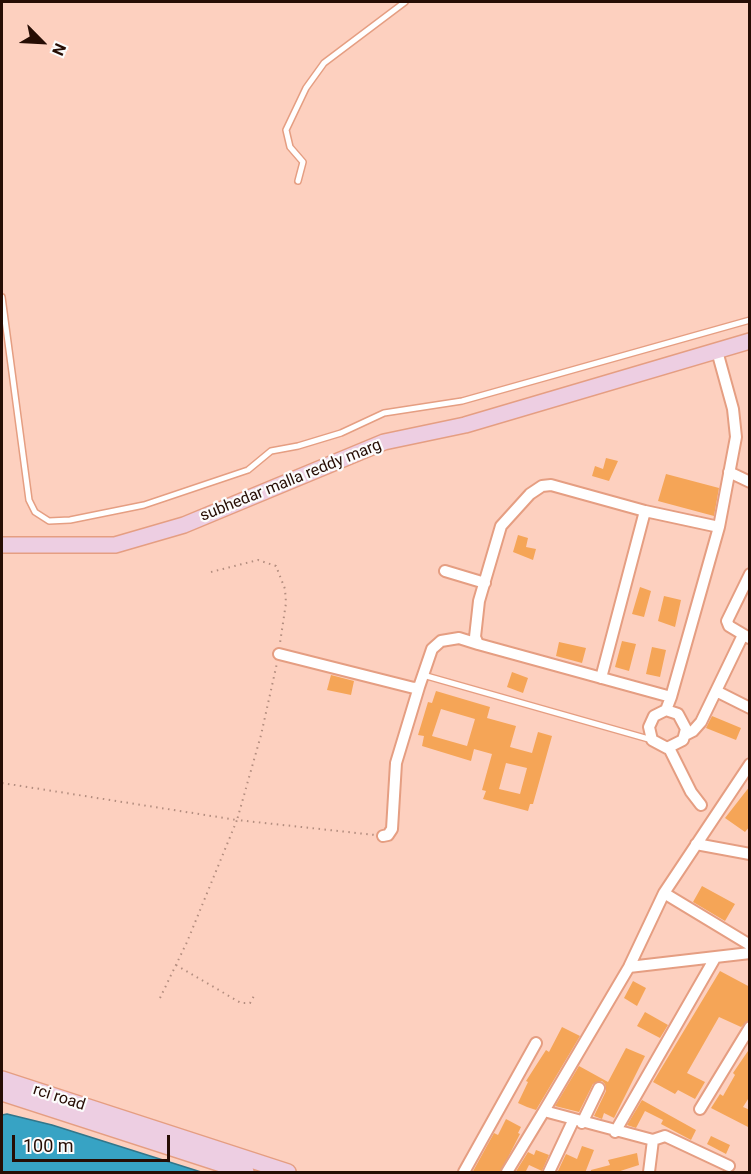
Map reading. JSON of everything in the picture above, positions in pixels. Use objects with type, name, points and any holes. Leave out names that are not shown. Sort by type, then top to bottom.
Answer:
[{"type":"main road","name":"subhedar malla reddy marg","points":[[2,545],[115,545],[183,525],[384,442],[465,425],[750,341]]},
{"type":"main road","name":"rci road","points":[[2,1079],[288,1173]]},
{"type":"main road","name":"rci road","points":[[2,1093],[246,1173]]},
{"type":"street","points":[[666,710],[719,527],[736,437],[733,409],[717,351]]},
{"type":"street","points":[[729,472],[750,482]]},
{"type":"street","points":[[478,644],[475,637],[479,601],[501,526],[530,494],[542,486],[551,485],[645,512],[719,527]]},
{"type":"street","points":[[601,678],[645,512]]},
{"type":"street","points":[[445,571],[485,583]]},
{"type":"street","points":[[685,735],[682,718],[672,711],[660,712],[650,721],[652,740],[662,747],[669,748],[679,744],[685,735],[698,727],[746,637],[729,626],[728,621],[750,574]]},
{"type":"street","points":[[383,836],[388,835],[392,829],[396,764],[432,649],[441,641],[459,638],[671,697]]},
{"type":"street","points":[[279,654],[406,688],[419,687]]},
{"type":"street","points":[[716,690],[750,708]]},
{"type":"street","points":[[669,748],[691,792],[701,805]]},
{"type":"street","points":[[507,1173],[629,967],[664,893],[750,764]]},
{"type":"street","points":[[696,844],[750,854]]},
{"type":"street","points":[[664,893],[750,945]]},
{"type":"street","points":[[629,967],[750,953]]},
{"type":"street","points":[[615,1132],[715,958]]},
{"type":"street","points":[[700,1109],[750,1027]]},
{"type":"street","points":[[464,1173],[536,1043]]},
{"type":"street","points":[[549,1173],[599,1088]]},
{"type":"street","points":[[544,1111],[577,1122],[653,1140],[665,1136],[729,1166]]},
{"type":"street","points":[[649,1173],[653,1140]]},
{"type":"lane","points":[[298,181],[303,162],[290,147],[286,130],[306,88],[324,63],[405,2]]},
{"type":"lane","points":[[2,297],[29,500],[35,512],[49,521],[70,520],[144,505],[248,470],[271,451],[298,446],[341,433],[384,413],[462,401],[750,320]]},
{"type":"lane","points":[[423,675],[652,740]]},
{"type":"path","points":[[160,998],[237,820],[261,735],[279,654],[286,603],[285,589],[276,566],[258,560],[211,572]]},
{"type":"path","points":[[2,783],[237,820],[383,836]]},
{"type":"path","points":[[176,965],[241,1003],[250,1003],[255,994]]},
{"type":"water","points":[[7,1114],[52,1125],[201,1172],[2,1172],[2,1115]]},
{"type":"building","points":[[606,458],[618,461],[609,481],[592,476],[595,466],[603,469]]},
{"type":"building","points":[[666,474],[719,488],[714,516],[658,501]]},
{"type":"building","points":[[518,535],[528,538],[526,547],[536,549],[533,560],[513,552]]},
{"type":"building","points":[[640,587],[651,591],[644,617],[632,614]]},
{"type":"building","points":[[664,596],[681,600],[675,627],[658,621]]},
{"type":"building","points":[[622,641],[636,644],[629,671],[615,667]]},
{"type":"building","points":[[559,642],[586,648],[582,663],[556,656]]},
{"type":"building","points":[[652,647],[666,650],[660,677],[646,674]]},
{"type":"building","points":[[512,672],[528,678],[523,693],[507,687]]},
{"type":"building","points":[[331,675],[354,681],[351,695],[327,690]]},
{"type":"building","points":[[436,691],[490,707],[487,718],[516,726],[510,747],[532,753],[538,732],[552,736],[533,804],[530,804],[528,811],[483,799],[486,791],[482,790],[492,754],[474,749],[471,761],[422,746],[424,736],[418,735],[428,702],[432,703]],"holes":[[[441,709],[475,719],[467,746],[432,736]],[[506,763],[527,768],[520,794],[499,789]]]},
{"type":"building","points":[[712,716],[741,728],[736,740],[706,728]]},
{"type":"building","points":[[750,786],[750,826],[745,832],[725,818]]},
{"type":"building","points":[[702,886],[735,904],[725,921],[693,902]]},
{"type":"building","points":[[720,971],[750,987],[750,1020],[741,1027],[719,1017],[687,1073],[705,1082],[695,1099],[678,1090],[675,1094],[653,1082]]},
{"type":"building","points":[[633,981],[646,988],[637,1006],[624,998]]},
{"type":"building","points":[[645,1012],[668,1025],[660,1038],[637,1026]]},
{"type":"building","points":[[562,1027],[580,1036],[536,1110],[518,1103],[528,1082],[526,1081],[546,1050],[549,1052]]},
{"type":"building","points":[[626,1048],[645,1056],[614,1118],[604,1113],[602,1119],[594,1116],[606,1091],[602,1081],[593,1084],[579,1112],[555,1106],[579,1066],[608,1082]]},
{"type":"building","points":[[750,1048],[750,1096],[743,1107],[750,1110],[750,1128],[711,1108],[720,1094],[723,1096],[735,1075],[733,1073]]},
{"type":"building","points":[[642,1100],[696,1130],[691,1140],[661,1124],[663,1120],[645,1111],[636,1128],[627,1125]]},
{"type":"building","points":[[506,1119],[521,1127],[518,1133],[520,1134],[500,1173],[472,1173],[494,1133],[498,1135]]},
{"type":"building","points":[[711,1136],[730,1145],[726,1154],[707,1144]]},
{"type":"building","points":[[582,1146],[594,1150],[585,1173],[557,1173],[566,1154],[577,1159]]},
{"type":"building","points":[[536,1150],[549,1155],[542,1171],[529,1165],[525,1173],[515,1173],[528,1152],[534,1155]]},
{"type":"building","points":[[637,1153],[639,1165],[614,1173],[591,1173],[591,1170],[610,1165],[608,1160]]}]
